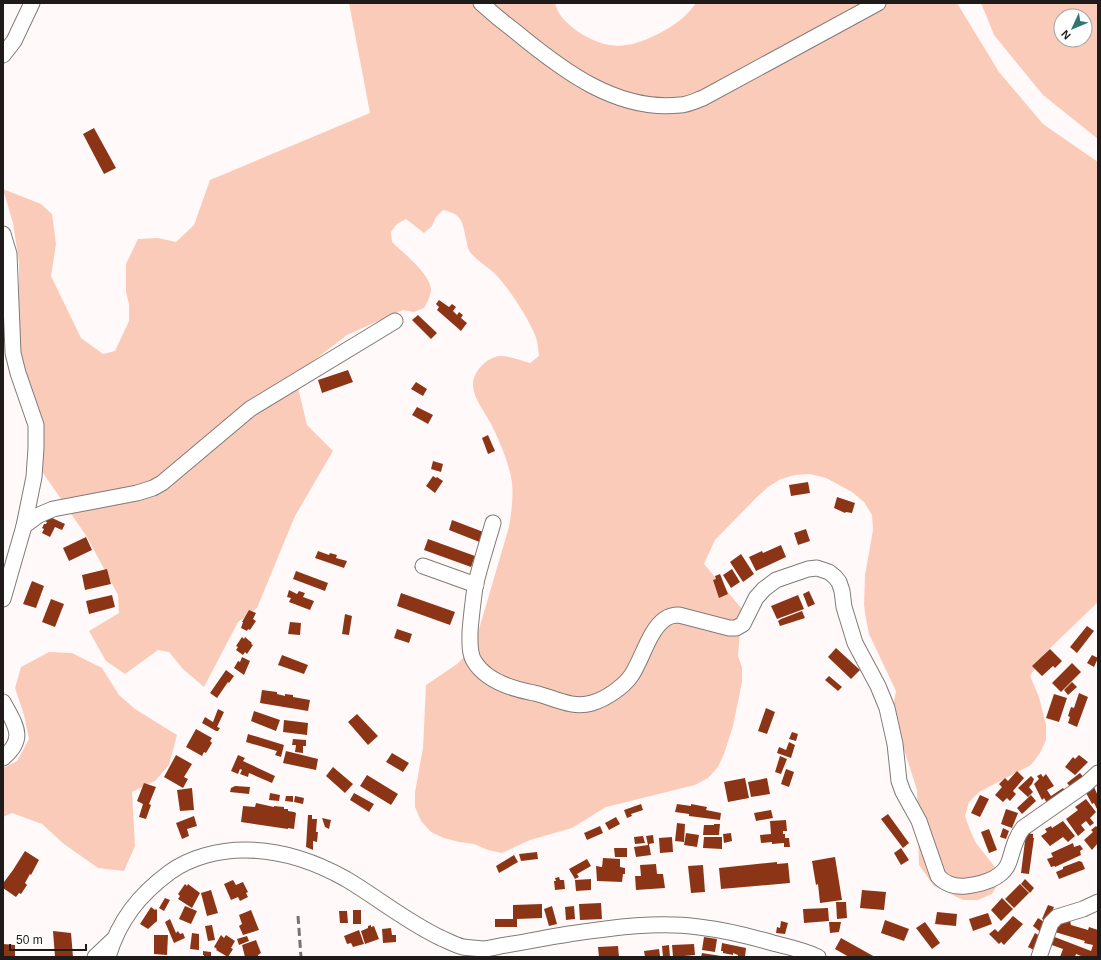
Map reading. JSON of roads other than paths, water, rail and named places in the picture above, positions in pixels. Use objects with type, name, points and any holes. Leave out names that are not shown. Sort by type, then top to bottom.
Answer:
[{"type":"street","points":[[3,55],[14,40],[32,3]]},
{"type":"street","points":[[481,3],[548,58],[597,89],[645,104],[666,106],[682,105],[703,98],[878,3]]},
{"type":"street","points":[[3,234],[10,254],[13,353],[18,373],[36,425],[34,477],[24,526],[3,599]]},
{"type":"street","points":[[24,526],[39,515],[53,509],[137,493],[153,488],[162,483],[250,409],[395,321]]},
{"type":"street","points":[[493,522],[476,585],[472,607],[470,643],[471,656],[481,670],[497,682],[513,688],[547,696],[578,706],[592,704],[603,699],[631,676],[656,627],[665,618],[679,615],[729,628],[736,628],[743,624],[756,598],[764,588],[776,580],[808,569],[817,568],[829,572],[839,582],[850,630],[887,708],[895,744],[899,781],[903,792],[920,821],[938,876],[942,881],[950,885],[962,886],[978,884],[994,879],[1000,875],[1007,866],[1018,834],[1023,828],[1086,784],[1098,773]]},
{"type":"street","points":[[423,566],[476,585]]},
{"type":"street","points":[[3,702],[17,729],[15,746],[11,752],[3,758]]},
{"type":"street","points":[[108,957],[113,940],[123,921],[136,902],[153,886],[175,868],[192,860],[211,854],[234,850],[260,850],[308,860],[347,880],[425,930],[463,947],[484,949],[567,934],[627,927],[670,926],[698,927],[757,938],[810,953],[818,957]]},
{"type":"street","points":[[1044,956],[1051,923],[1057,917],[1083,909],[1098,902]]},
{"type":"street","points":[[95,957],[113,940]]},
{"type":"railway","points":[[298,916],[301,957]]}]
